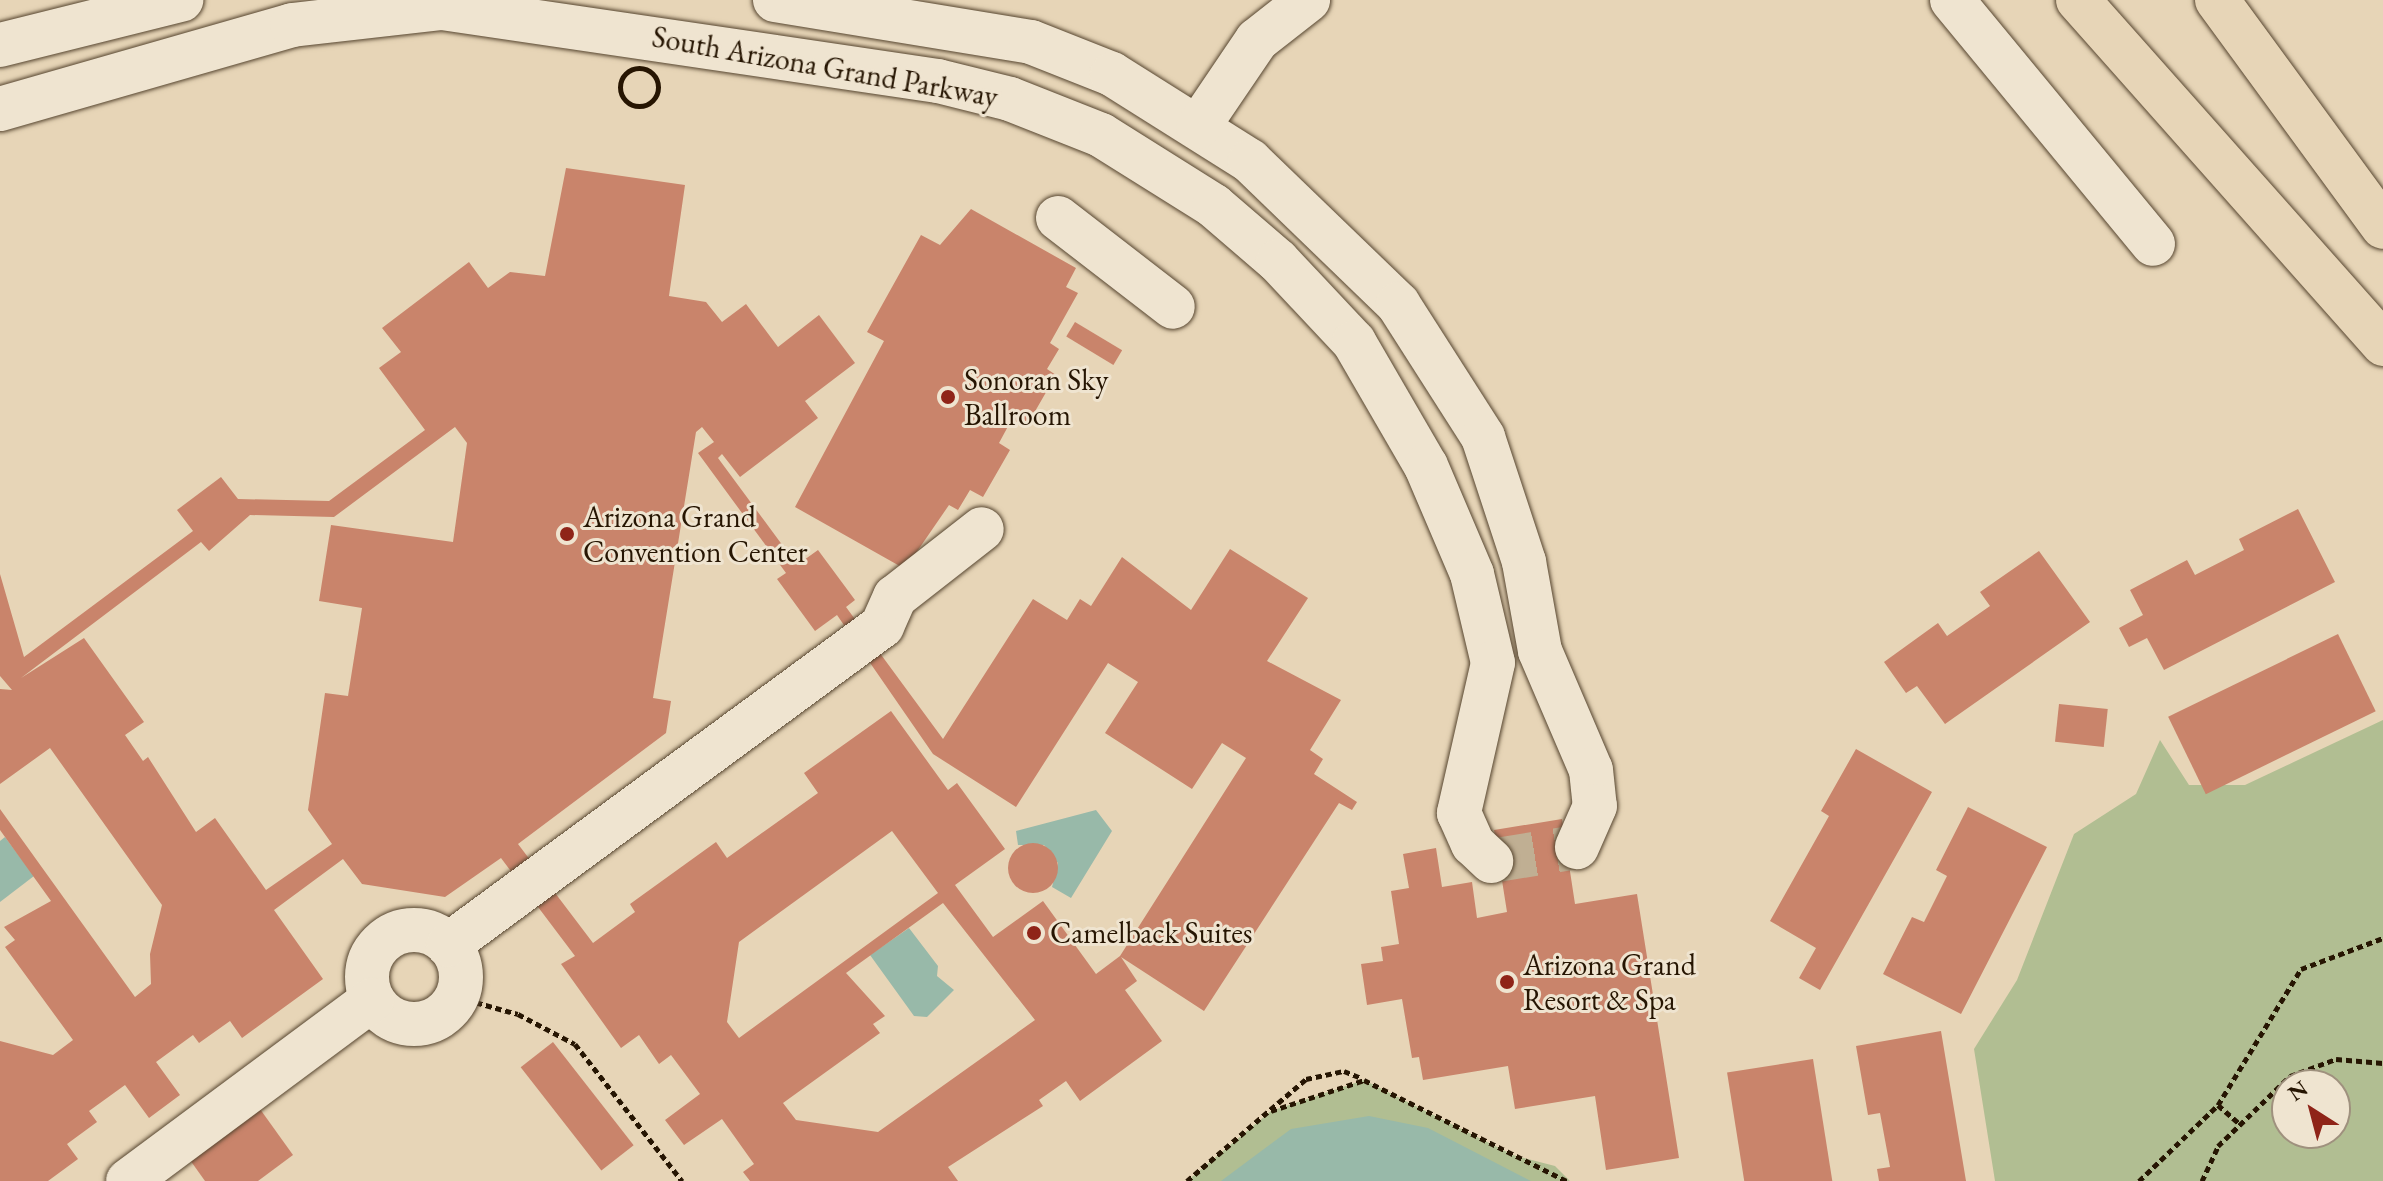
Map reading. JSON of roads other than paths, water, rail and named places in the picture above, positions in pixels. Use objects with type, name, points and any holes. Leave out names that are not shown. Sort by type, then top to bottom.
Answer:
[{"type":"highway","points":[[2078,0],[2383,344]]},
{"type":"highway","points":[[2217,0],[2383,227]]},
{"type":"street","points":[[0,45],[181,0]]},
{"type":"street","name":"South Arizona Grand Parkway","points":[[775,0],[1031,42],[1112,74],[1250,161],[1398,304],[1483,437],[1524,562],[1540,651],[1591,770],[1595,806],[1577,847]]},
{"type":"street","points":[[1198,127],[1257,40],[1308,0]]},
{"type":"street","points":[[1952,0],[2153,244]]},
{"type":"street","name":"South Arizona Grand Parkway","points":[[0,109],[292,25],[442,8],[938,81],[1058,116],[1214,206],[1354,342],[1426,466],[1455,533],[1493,663],[1459,813],[1473,844],[1491,861]]},
{"type":"street","points":[[1058,218],[1173,307]]},
{"type":"street","points":[[448,945],[882,626],[895,597],[982,529]]},
{"type":"street","points":[[426,931],[448,945],[461,970],[457,997],[437,1019],[408,1024],[372,1000],[367,967],[388,938],[426,931]]},
{"type":"street","points":[[128,1181],[372,1000]]},
{"type":"tunnel","points":[[1491,861],[1577,847]]},
{"type":"place","name":"Sonoran Sky Ballroom","points":[[948,397]]},
{"type":"place","name":"Arizona Grand Convention Center","points":[[567,534]]},
{"type":"place","name":"Camelback Suites","points":[[1034,933]]},
{"type":"place","name":"Arizona Grand Resort & Spa","points":[[1507,982]]}]
